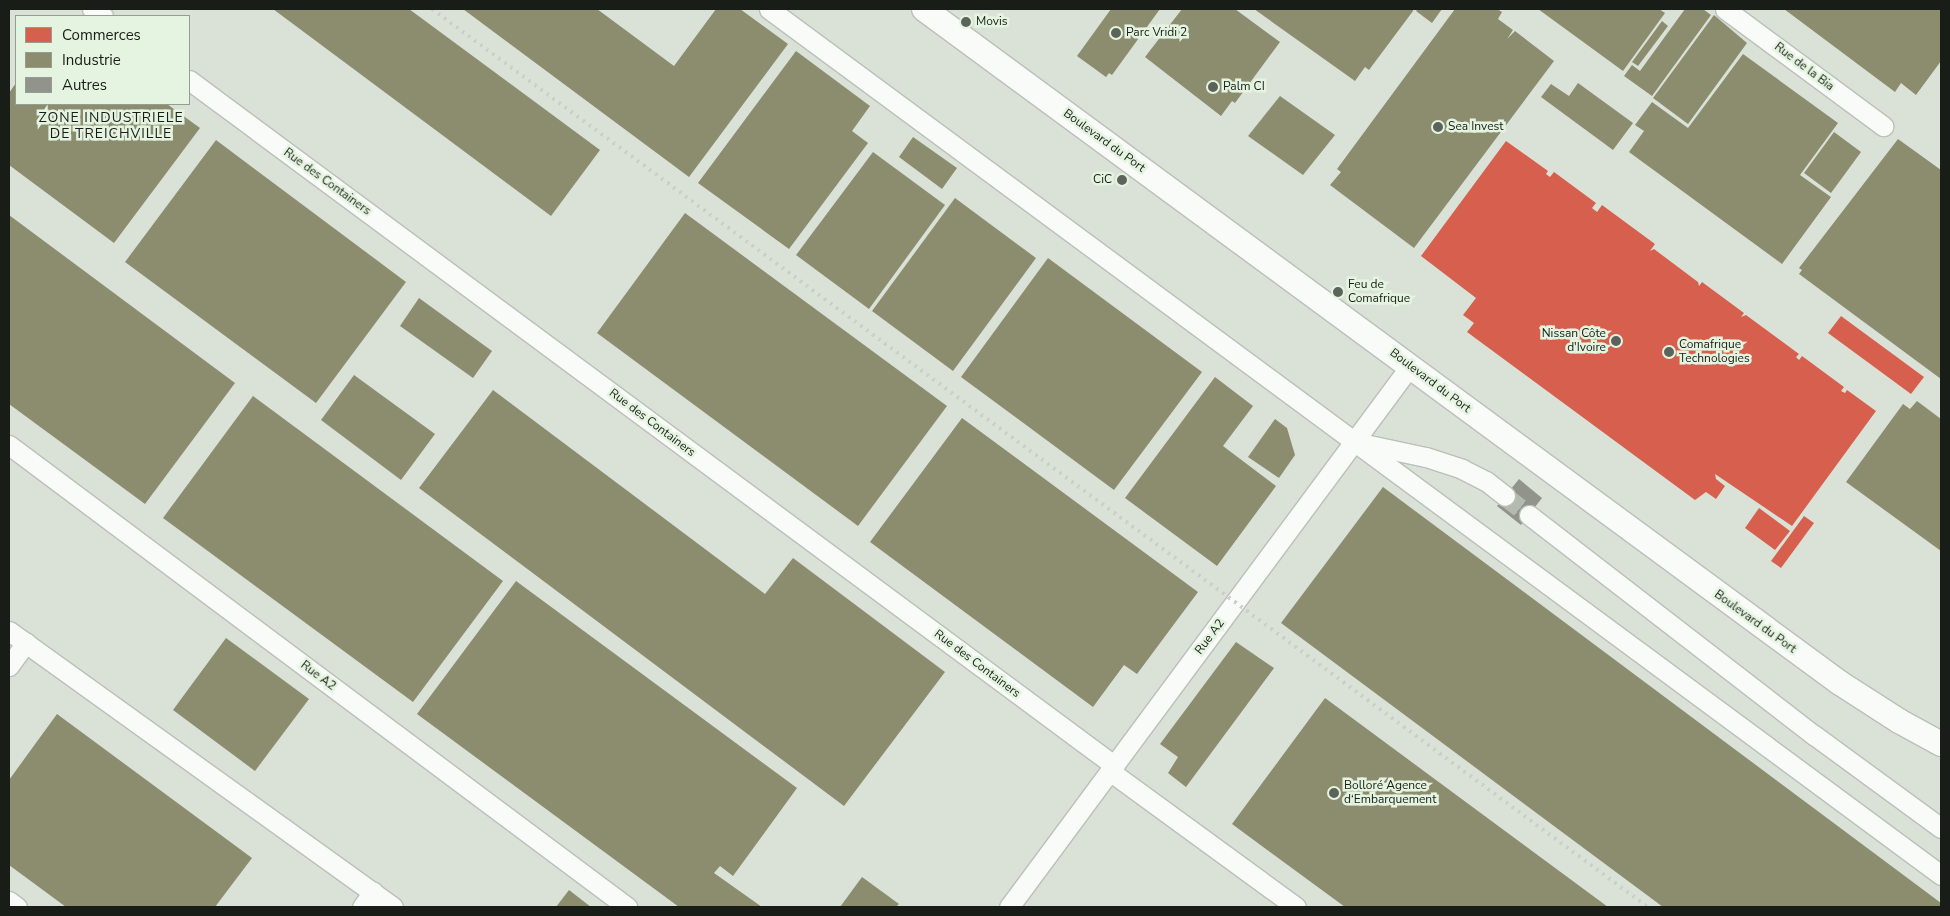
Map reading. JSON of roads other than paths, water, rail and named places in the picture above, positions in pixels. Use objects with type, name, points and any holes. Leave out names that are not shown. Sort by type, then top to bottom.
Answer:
[{"type":"main road","name":"Boulevard du Port","points":[[924,9],[1840,683],[1941,744]]},
{"type":"street","points":[[769,9],[1941,875]]},
{"type":"street","name":"Rue de la Bia","points":[[1725,9],[1882,126]]},
{"type":"street","name":"Rue des Containers","points":[[190,81],[1296,907]]},
{"type":"street","name":"Rue A2","points":[[1009,907],[1410,366]]},
{"type":"street","points":[[1354,441],[1426,456],[1462,469],[1486,481],[1505,496]]},
{"type":"street","name":"Rue A2","points":[[9,445],[627,907]]},
{"type":"street","points":[[1529,515],[1814,735],[1941,828]]},
{"type":"street","points":[[9,631],[368,900],[393,907]]},
{"type":"street","points":[[9,666],[26,643]]},
{"type":"street","points":[[9,901],[17,907]]},
{"type":"tunnel","points":[[1505,496],[1529,515]]},
{"type":"railway","points":[[432,9],[1648,907]]},
{"type":"place","name":"Movis","points":[[966,22]]},
{"type":"place","name":"Parc Vridi 2","points":[[1116,33]]},
{"type":"place","name":"Palm CI","points":[[1213,87]]},
{"type":"place","name":"Sea Invest","points":[[1438,127]]},
{"type":"place","name":"CiC","points":[[1122,180]]},
{"type":"place","name":"Feu de Comafrique","points":[[1338,292]]},
{"type":"place","name":"Nissan Côte d'Ivoire","points":[[1616,341]]},
{"type":"place","name":"Comafrique Technologies","points":[[1669,352]]},
{"type":"place","name":"Bolloré Agence d‘Embarquement","points":[[1334,793]]},
{"type":"district","name":"ZONE INDUSTRIELE DE TREICHVILLE","points":[[111,126]]}]
